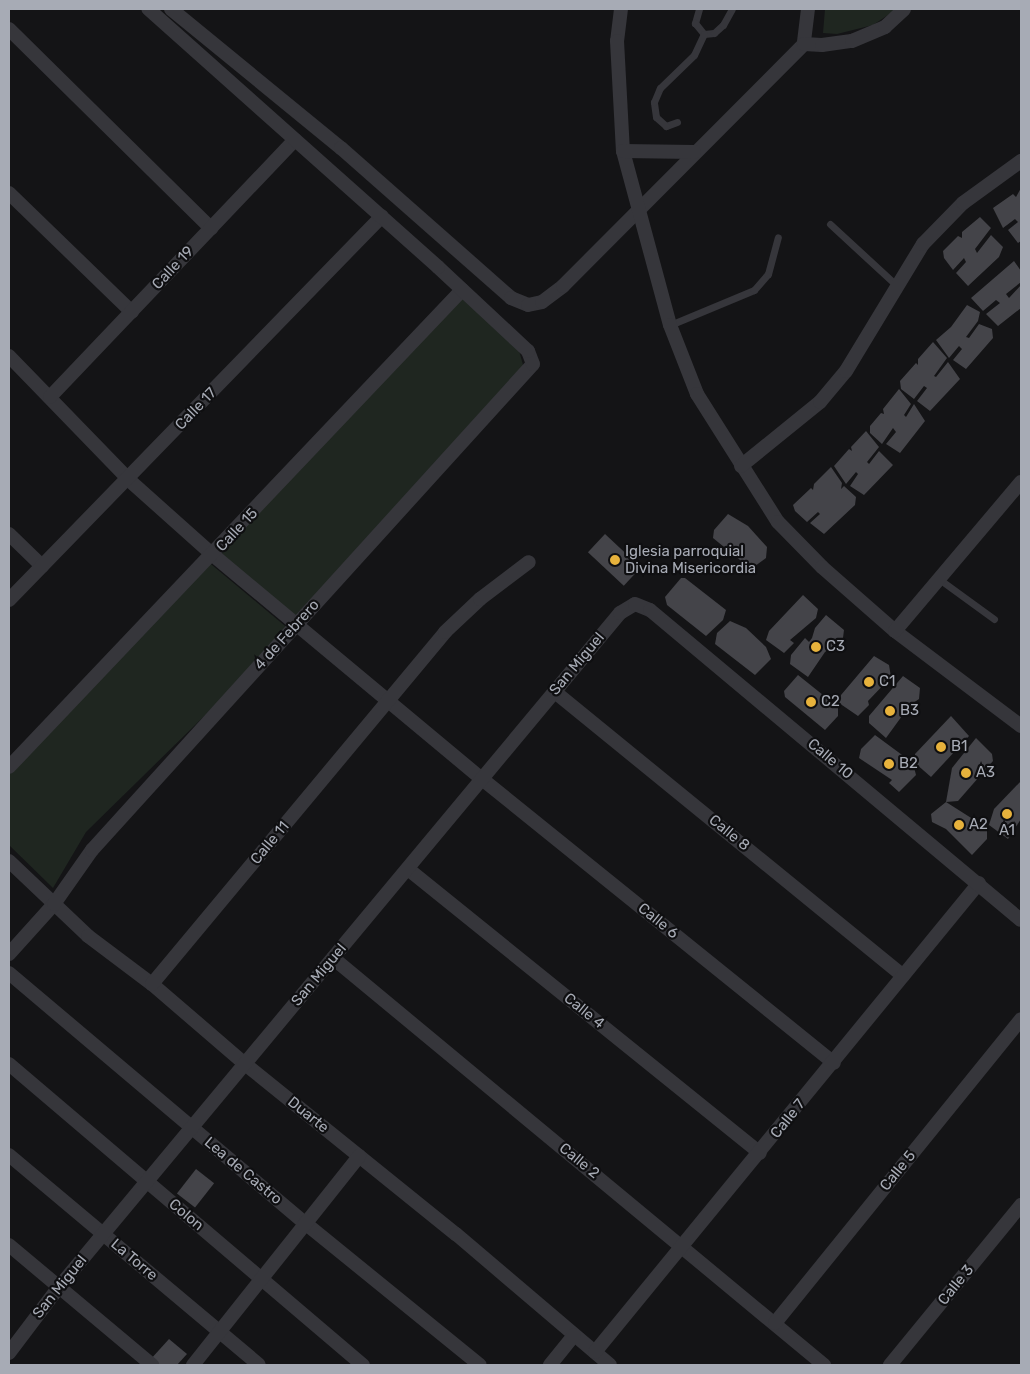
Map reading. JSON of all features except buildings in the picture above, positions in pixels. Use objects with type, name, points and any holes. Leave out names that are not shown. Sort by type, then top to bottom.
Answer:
[{"type":"street","points":[[148,9],[382,216],[462,290]]},
{"type":"street","points":[[171,9],[341,148],[511,298],[528,305],[542,302],[598,252],[637,209],[804,44],[808,9]]},
{"type":"street","points":[[621,9],[617,41],[623,151],[637,209],[670,325],[697,394],[778,522],[822,567],[896,630],[1021,726]]},
{"type":"street","points":[[804,44],[841,44],[852,41],[885,27],[904,9]]},
{"type":"street","points":[[9,29],[211,228]]},
{"type":"street","name":"Calle 19","points":[[50,397],[295,140]]},
{"type":"street","points":[[623,151],[694,152]]},
{"type":"street","points":[[741,466],[820,402],[846,371],[896,285],[923,244],[964,203],[1021,161]]},
{"type":"street","points":[[9,193],[132,312]]},
{"type":"street","name":"Calle 17","points":[[9,600],[129,480],[382,216]]},
{"type":"street","name":"4 de Febrero","points":[[9,954],[54,904],[92,850],[533,364],[528,352],[462,290]]},
{"type":"street","name":"Calle 15","points":[[9,767],[213,555],[462,290]]},
{"type":"street","name":"Calle 6","points":[[9,356],[129,480],[213,555],[482,779],[834,1062]]},
{"type":"street","points":[[896,630],[1021,482]]},
{"type":"street","points":[[9,534],[42,566]]},
{"type":"street","name":"Calle 11","points":[[152,984],[446,632],[480,599],[529,562]]},
{"type":"street","name":"San Miguel","points":[[9,1353],[59,1287],[554,692],[620,613],[634,604]]},
{"type":"street","name":"Calle 10","points":[[634,604],[650,610],[1021,920]]},
{"type":"street","name":"Calle 8","points":[[554,692],[903,976]]},
{"type":"street","name":"Duarte","points":[[9,861],[88,936],[152,984],[245,1064],[359,1156],[610,1365]]},
{"type":"street","name":"Calle 4","points":[[408,869],[760,1153]]},
{"type":"street","name":"Calle 7","points":[[595,1352],[684,1247],[979,883]]},
{"type":"street","name":"Calle 2","points":[[333,958],[684,1247],[824,1365]]},
{"type":"street","name":"Lea de Castro","points":[[9,973],[305,1223],[480,1365]]},
{"type":"street","name":"Calle 5","points":[[774,1323],[1021,1019]]},
{"type":"street","name":"Colon","points":[[9,1064],[364,1365]]},
{"type":"street","name":"La Torre","points":[[9,1155],[259,1365]]},
{"type":"street","points":[[193,1365],[218,1330],[359,1156]]},
{"type":"street","name":"Calle 3","points":[[890,1365],[1021,1205]]},
{"type":"street","points":[[9,1245],[152,1365]]},
{"type":"street","points":[[550,1365],[574,1335]]},
{"type":"lane","points":[[699,9],[695,23],[704,34]]},
{"type":"lane","points":[[704,34],[714,33],[723,25],[732,9]]},
{"type":"lane","points":[[677,122],[666,126],[656,117],[654,102],[660,88],[694,55],[704,34]]},
{"type":"lane","points":[[830,224],[896,285]]},
{"type":"lane","points":[[670,325],[754,290],[768,274],[778,237]]},
{"type":"lane","points":[[939,579],[994,619]]},
{"type":"shaded area","points":[[825,9],[897,9],[873,25],[837,34],[823,33]]},
{"type":"shaded area","points":[[458,295],[516,340],[525,372],[292,623],[213,555]]},
{"type":"shaded area","points":[[206,560],[291,631],[86,832],[53,888],[9,845],[9,767]]},
{"type":"place","name":"Iglesia parroquial Divina Misericordia","points":[[615,560]]},
{"type":"place","name":"C3","points":[[816,647]]},
{"type":"place","name":"C1","points":[[869,682]]},
{"type":"place","name":"C2","points":[[811,702]]},
{"type":"place","name":"B3","points":[[890,711]]},
{"type":"place","name":"B1","points":[[941,747]]},
{"type":"place","name":"B2","points":[[889,764]]},
{"type":"place","name":"A3","points":[[966,773]]},
{"type":"place","name":"A1","points":[[1007,814]]},
{"type":"place","name":"A2","points":[[959,825]]}]
